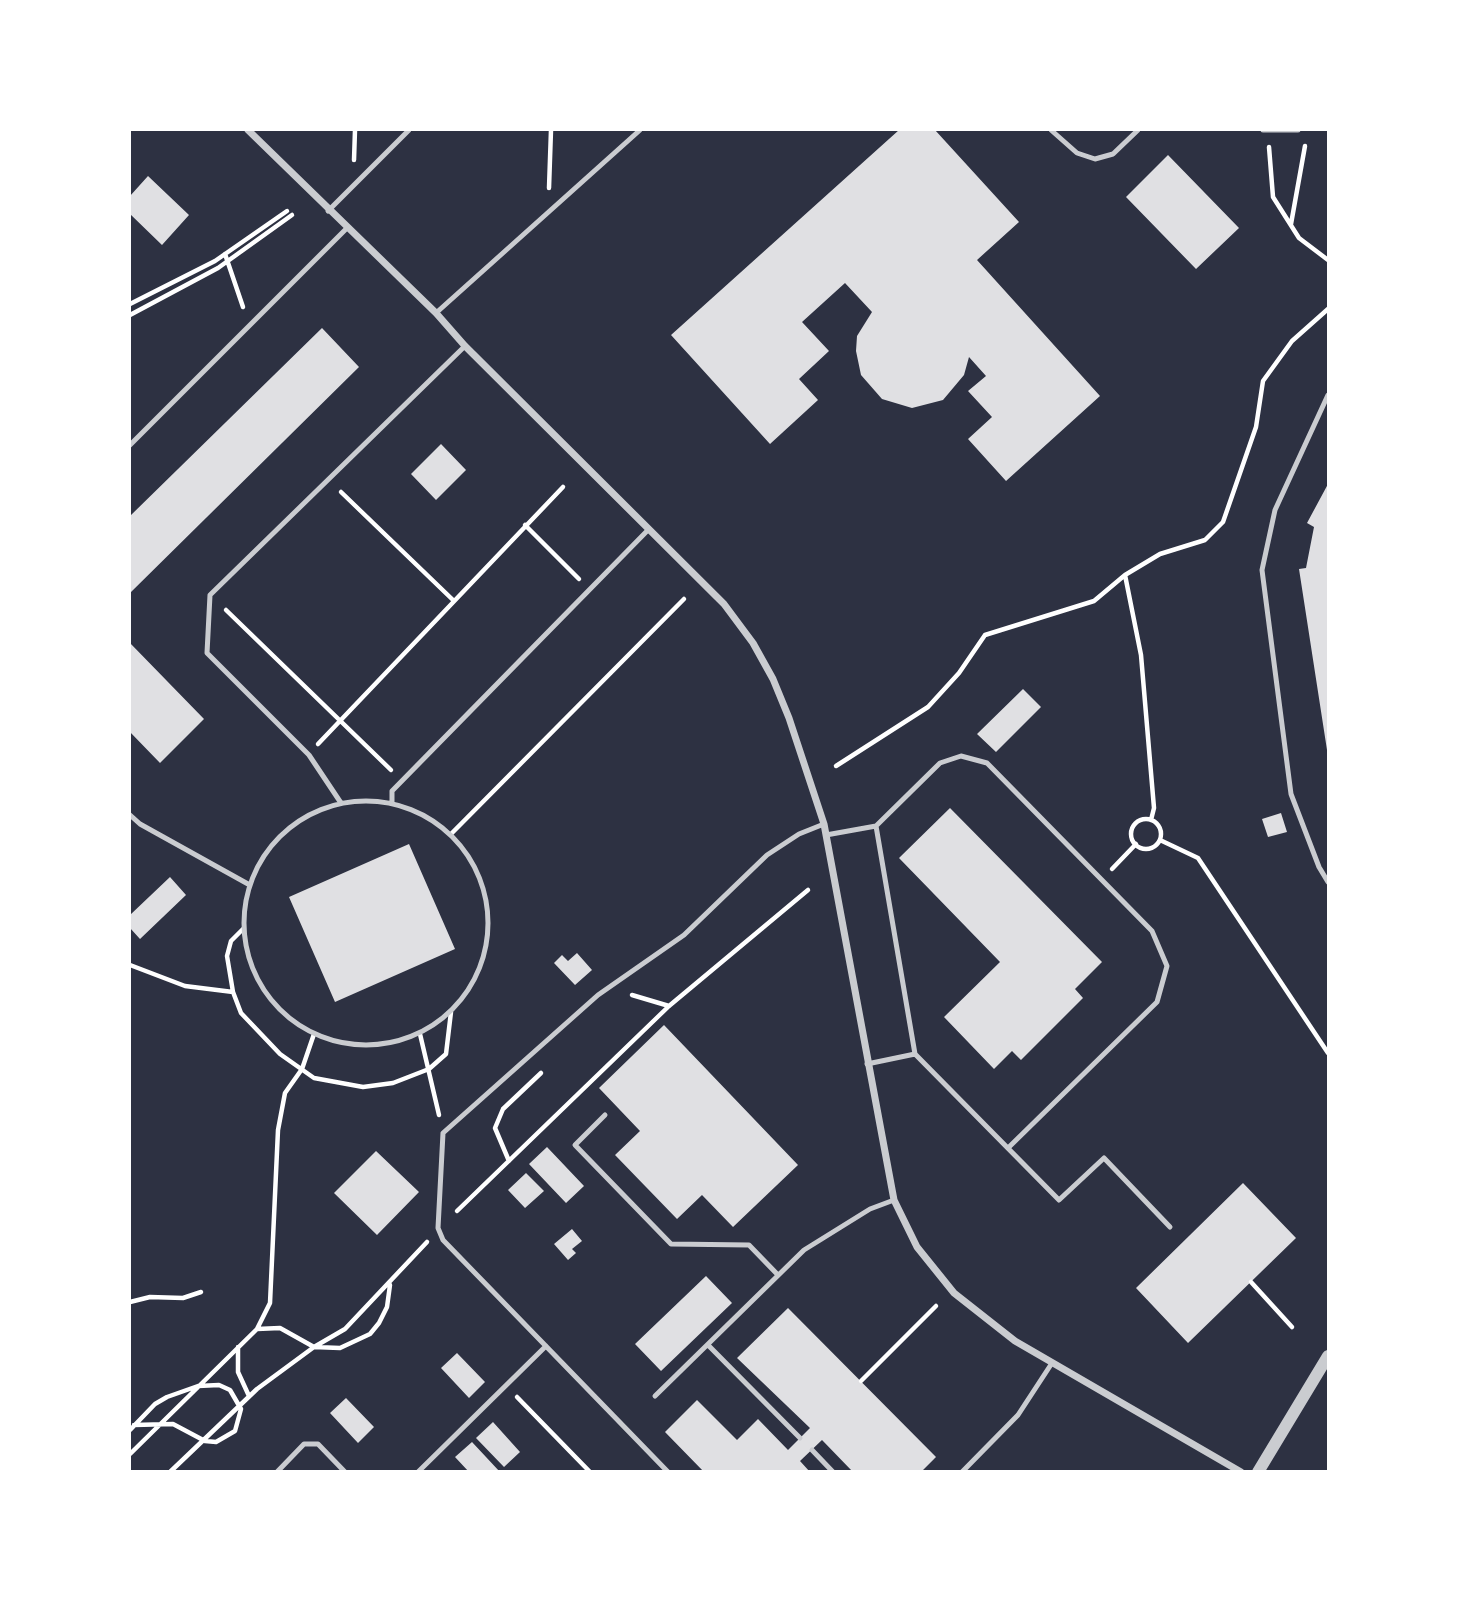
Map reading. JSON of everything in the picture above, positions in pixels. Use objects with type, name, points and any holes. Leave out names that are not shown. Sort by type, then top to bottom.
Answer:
[{"type":"street","points":[[248,130],[328,211],[436,313],[465,346],[724,604],[753,643],[773,679],[794,729],[824,824],[894,1200],[918,1247],[954,1293],[1015,1341],[1241,1472]]},
{"type":"street","points":[[1258,1472],[1328,1356]]},
{"type":"lane","points":[[328,211],[409,130]]},
{"type":"lane","points":[[436,313],[638,130]]},
{"type":"lane","points":[[1051,130],[1077,153],[1095,159],[1113,153],[1138,130]]},
{"type":"lane","points":[[1265,130],[1298,130]]},
{"type":"lane","points":[[130,445],[347,228]]},
{"type":"lane","points":[[341,803],[309,755],[207,653],[210,595],[465,346]]},
{"type":"lane","points":[[1328,395],[1275,510],[1262,570],[1291,794],[1319,867],[1328,882]]},
{"type":"lane","points":[[393,803],[391,791],[649,529]]},
{"type":"lane","points":[[825,835],[876,826],[940,763],[961,756],[987,763],[1152,931],[1167,966],[1157,1002],[1008,1148]]},
{"type":"lane","points":[[341,803],[393,803],[424,814],[451,834],[475,865],[487,903],[488,943],[475,980],[451,1012],[421,1034],[387,1044],[353,1046],[314,1034],[289,1019],[265,993],[250,963],[243,929],[248,884],[274,842],[304,817],[341,803]]},
{"type":"lane","points":[[130,815],[151,830],[248,884]]},
{"type":"lane","points":[[668,1472],[443,1240],[438,1228],[443,1133],[598,995],[684,935],[767,855],[799,834],[824,824]]},
{"type":"lane","points":[[876,826],[915,1054],[1059,1200],[1104,1158],[1170,1227]]},
{"type":"lane","points":[[867,1064],[915,1054]]},
{"type":"lane","points":[[605,1115],[575,1144],[671,1244],[749,1245],[778,1275]]},
{"type":"lane","points":[[655,1396],[804,1250],[870,1209],[894,1200]]},
{"type":"lane","points":[[708,1345],[800,1438]]},
{"type":"lane","points":[[418,1472],[545,1346]]},
{"type":"lane","points":[[962,1472],[1018,1415],[1052,1363]]},
{"type":"lane","points":[[277,1472],[304,1444],[318,1444],[345,1472]]},
{"type":"lane","points":[[812,1450],[833,1472]]},
{"type":"path","points":[[551,130],[548,177],[556,205]]},
{"type":"path","points":[[1265,130],[1273,197],[1299,238],[1328,260]]},
{"type":"path","points":[[1291,225],[1306,143]]},
{"type":"path","points":[[130,304],[225,254],[290,213],[227,261],[130,315]]},
{"type":"path","points":[[225,254],[249,326]]},
{"type":"path","points":[[836,766],[928,707],[959,673],[985,635],[1094,601],[1125,575],[1160,554],[1205,540],[1223,522],[1256,427],[1263,381],[1292,341],[1328,309]]},
{"type":"path","points":[[327,480],[453,600]]},
{"type":"path","points":[[309,755],[453,600],[563,487]]},
{"type":"path","points":[[525,525],[589,590]]},
{"type":"path","points":[[1125,575],[1141,655],[1154,808],[1151,820]]},
{"type":"path","points":[[210,595],[402,781]]},
{"type":"path","points":[[451,834],[684,599]]},
{"type":"path","points":[[1136,845],[1132,834],[1134,826],[1143,820],[1151,820],[1160,828],[1160,840]]},
{"type":"path","points":[[1136,845],[1149,848],[1160,840]]},
{"type":"path","points":[[1160,840],[1198,858],[1328,1053]]},
{"type":"path","points":[[1101,879],[1136,845]]},
{"type":"path","points":[[170,1472],[249,1396],[314,1347],[345,1329],[391,1283],[438,1228],[669,1006],[808,890]]},
{"type":"path","points":[[243,929],[231,941],[227,956],[233,992],[242,1013],[259,1035],[314,1078],[363,1087],[393,1083],[429,1069],[446,1054],[451,1012]]},
{"type":"path","points":[[130,965],[185,986],[233,992]]},
{"type":"path","points":[[626,998],[635,995],[669,1006]]},
{"type":"path","points":[[130,1454],[257,1329],[270,1303],[278,1130],[285,1093],[302,1069],[314,1034]]},
{"type":"path","points":[[421,1034],[443,1133]]},
{"type":"path","points":[[509,1161],[495,1128],[503,1109],[551,1064]]},
{"type":"path","points":[[1251,1282],[1292,1326]]},
{"type":"path","points":[[257,1329],[280,1328],[314,1347],[340,1348],[370,1334],[387,1307],[391,1283]]},
{"type":"path","points":[[130,1301],[150,1297],[183,1298],[201,1292]]},
{"type":"path","points":[[861,1381],[936,1306]]},
{"type":"path","points":[[238,1347],[239,1373],[249,1396]]},
{"type":"path","points":[[219,1385],[230,1390],[239,1405],[240,1420],[235,1431],[216,1442],[202,1440],[173,1424],[162,1422],[132,1427],[167,1397],[198,1386],[219,1385]]},
{"type":"path","points":[[505,1385],[590,1472]]},
{"type":"building","points":[[899,130],[935,130],[1019,222],[977,260],[1100,396],[1006,481],[968,439],[992,417],[968,391],[986,376],[969,357],[964,375],[943,400],[912,408],[882,399],[861,375],[856,351],[857,336],[872,312],[845,283],[802,322],[829,351],[799,379],[818,400],[770,444],[671,335]]},
{"type":"building","points":[[1168,155],[1239,228],[1196,269],[1126,197]]},
{"type":"building","points":[[148,176],[189,215],[162,245],[130,214],[130,196]]},
{"type":"building","points":[[322,328],[359,367],[130,593],[130,516]]},
{"type":"building","points":[[441,444],[466,470],[436,500],[411,474]]},
{"type":"building","points":[[1328,484],[1327,750],[1299,569],[1306,568],[1314,527],[1307,523]]},
{"type":"building","points":[[130,643],[204,719],[160,763],[130,732]]},
{"type":"building","points":[[1023,689],[1041,707],[996,752],[977,734]]},
{"type":"building","points":[[950,808],[1102,962],[1075,989],[1083,998],[1021,1060],[1012,1051],[994,1069],[944,1017],[1000,962],[899,858]]},
{"type":"building","points":[[1281,813],[1287,832],[1268,837],[1262,819]]},
{"type":"building","points":[[409,844],[455,949],[335,1002],[289,897]]},
{"type":"building","points":[[170,877],[186,895],[140,939],[130,928],[130,915]]},
{"type":"building","points":[[577,953],[592,970],[575,985],[554,963],[562,955],[568,961]]},
{"type":"building","points":[[664,1025],[798,1165],[733,1227],[702,1195],[677,1219],[615,1155],[640,1131],[599,1088]]},
{"type":"building","points":[[547,1147],[584,1186],[566,1203],[529,1164]]},
{"type":"building","points":[[376,1151],[419,1192],[377,1235],[334,1193]]},
{"type":"building","points":[[526,1173],[544,1191],[525,1208],[508,1190]]},
{"type":"building","points":[[1243,1183],[1296,1238],[1188,1343],[1136,1288]]},
{"type":"building","points":[[572,1229],[582,1241],[572,1249],[576,1253],[568,1260],[554,1244]]},
{"type":"building","points":[[706,1276],[732,1303],[661,1371],[635,1344]]},
{"type":"building","points":[[788,1308],[936,1457],[921,1472],[853,1472],[822,1440],[800,1461],[810,1472],[704,1472],[665,1432],[697,1400],[737,1440],[758,1419],[788,1450],[810,1428],[737,1358]]},
{"type":"building","points":[[457,1353],[485,1382],[469,1398],[441,1368]]},
{"type":"building","points":[[346,1398],[374,1427],[358,1443],[330,1413]]},
{"type":"building","points":[[493,1422],[520,1452],[504,1467],[476,1438]]},
{"type":"building","points":[[472,1442],[500,1472],[469,1472],[455,1457]]}]
